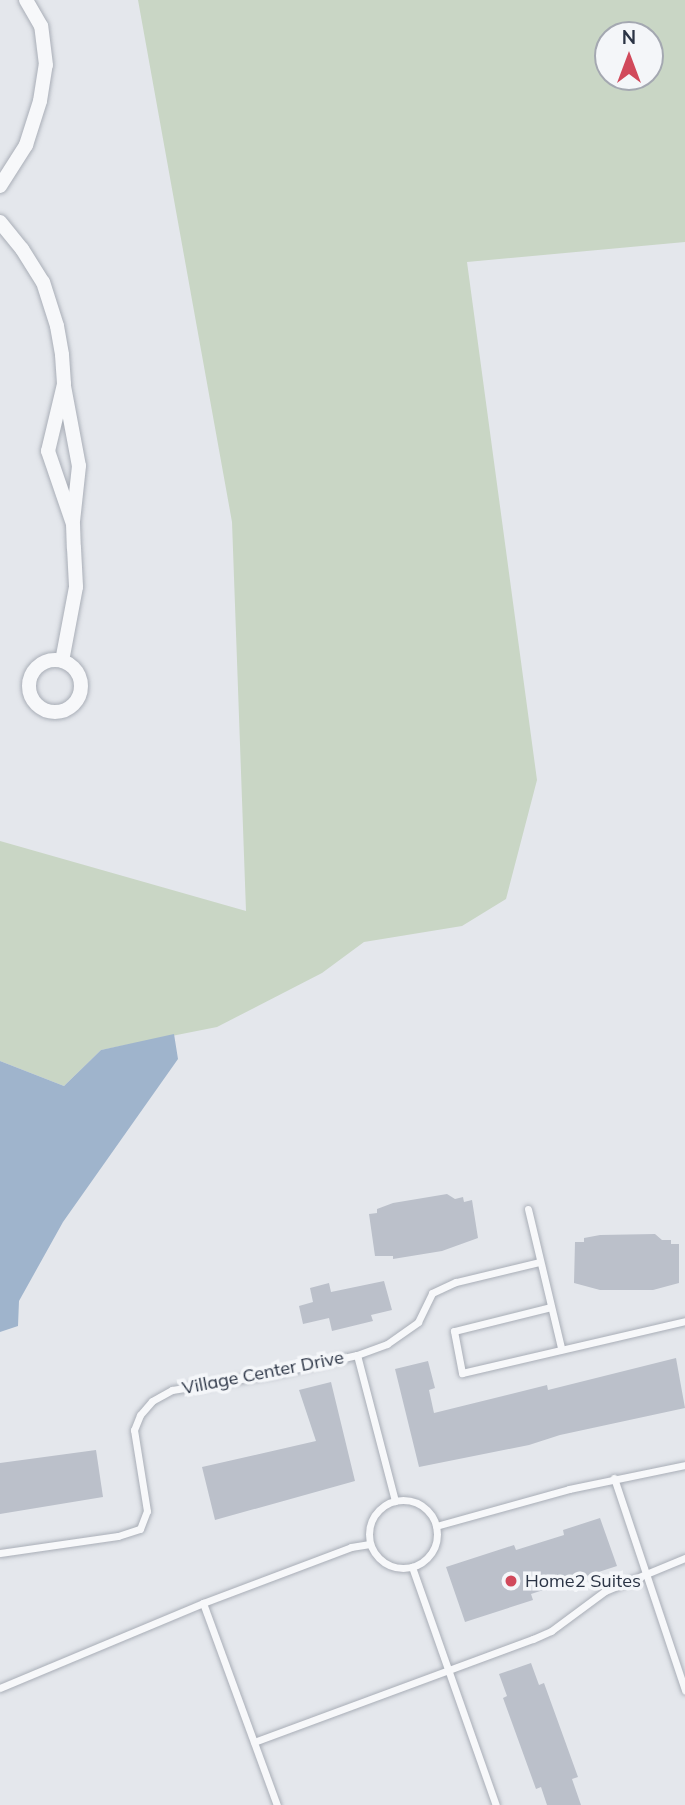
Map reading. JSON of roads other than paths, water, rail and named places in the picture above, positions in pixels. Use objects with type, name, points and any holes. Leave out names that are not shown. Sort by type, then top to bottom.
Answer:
[{"type":"street","points":[[0,186],[26,145],[40,101],[46,65],[41,26],[26,0]]},
{"type":"street","points":[[0,222],[22,249],[43,282],[57,326],[79,466],[73,524],[76,587],[62,661]]},
{"type":"street","points":[[64,384],[48,451],[73,524]]},
{"type":"lane","points":[[528,1209],[561,1348]]},
{"type":"lane","name":"Village Center Drive","points":[[0,1553],[118,1536],[140,1530],[147,1511],[135,1430],[140,1415],[152,1401],[172,1390],[290,1369],[357,1354],[387,1344],[418,1322],[432,1293],[456,1282],[539,1262]]},
{"type":"lane","points":[[551,1307],[454,1331],[462,1373],[685,1321]]},
{"type":"lane","points":[[357,1354],[395,1501]]},
{"type":"lane","points":[[289,1378],[290,1369]]},
{"type":"lane","points":[[436,1526],[508,1504],[614,1478],[685,1465]]},
{"type":"lane","points":[[614,1478],[685,1690]]},
{"type":"lane","points":[[395,1501],[416,1503],[432,1516],[436,1526],[437,1536],[429,1555],[412,1567],[391,1566],[375,1553],[370,1544],[369,1533],[377,1513],[395,1501]]},
{"type":"lane","points":[[0,1688],[203,1604],[351,1547],[370,1544]]},
{"type":"lane","points":[[254,1742],[551,1631],[605,1591],[647,1571],[685,1558]]},
{"type":"lane","points":[[412,1567],[496,1805]]},
{"type":"lane","points":[[203,1604],[277,1805]]},
{"type":"water","points":[[174,1034],[178,1059],[63,1222],[19,1301],[18,1326],[0,1332],[0,1061],[64,1086],[101,1050]]},
{"type":"place","name":"Home2 Suites","points":[[511,1581]]}]
